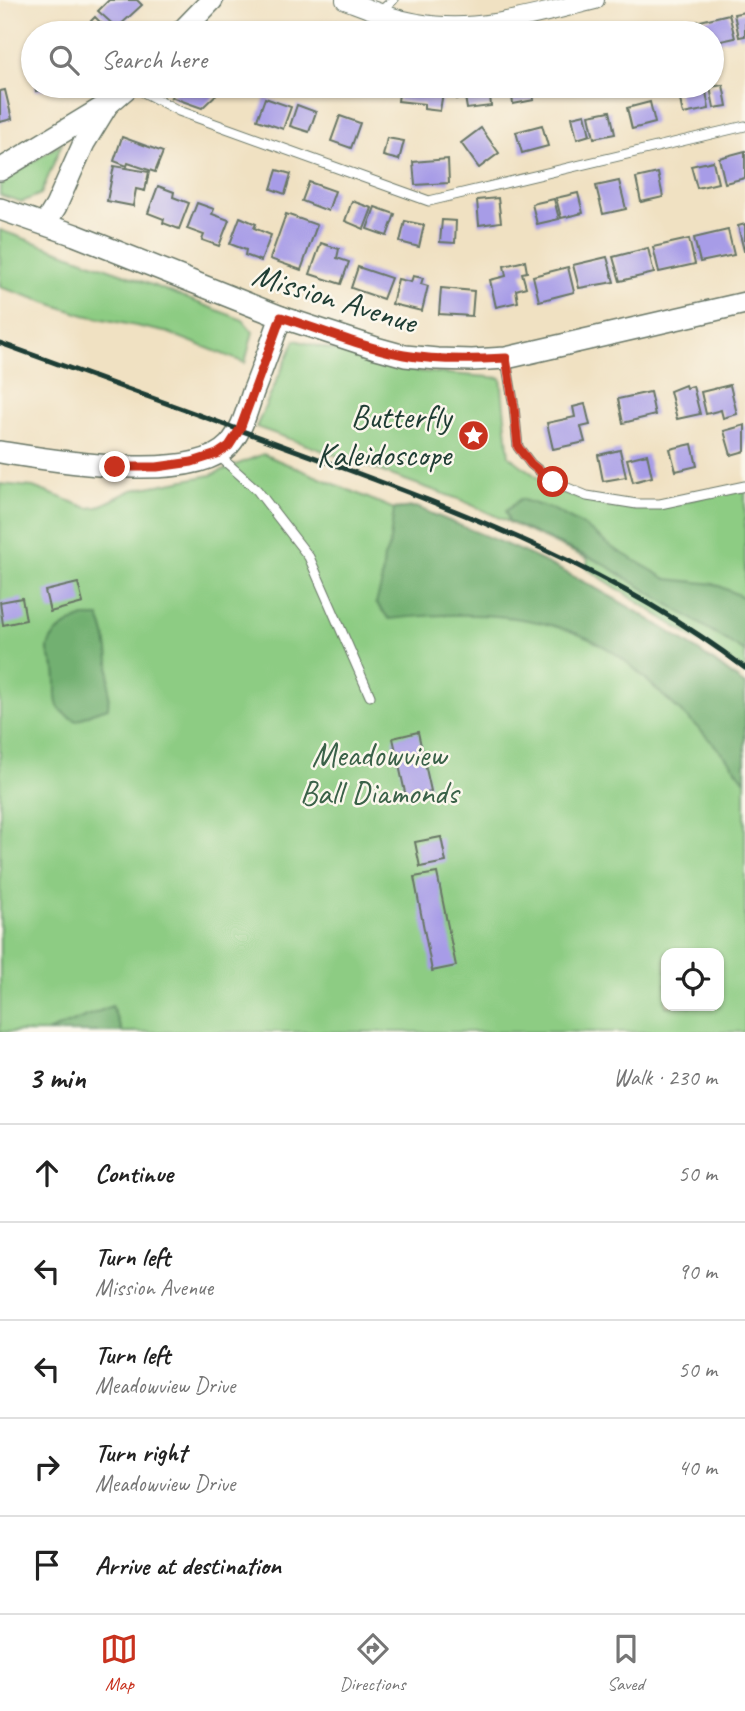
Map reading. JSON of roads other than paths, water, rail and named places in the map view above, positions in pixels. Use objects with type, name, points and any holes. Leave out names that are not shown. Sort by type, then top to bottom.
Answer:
[{"type":"street","points":[[192,21],[212,0]]},
{"type":"street","points":[[345,0],[410,21]]},
{"type":"street","points":[[506,21],[595,0]]},
{"type":"street","points":[[0,170],[116,98]]},
{"type":"street","points":[[45,224],[107,105]]},
{"type":"street","name":"Mission Avenue","points":[[0,209],[45,224],[281,317],[405,355],[472,360],[506,358],[745,303]]},
{"type":"street","points":[[0,452],[64,463],[115,467],[157,467],[192,462],[217,454],[229,446],[240,429],[281,317]]},
{"type":"lane","points":[[379,13],[393,0]]},
{"type":"lane","points":[[154,98],[179,111],[429,201],[745,126]]},
{"type":"lane","points":[[506,358],[518,447],[531,464],[553,482],[587,496],[637,504],[660,504],[745,486]]},
{"type":"lane","points":[[217,454],[257,491],[309,557],[370,696]]},
{"type":"railway","points":[[0,343],[486,523],[593,573],[645,602],[696,633],[745,668]]},
{"type":"place","name":"Butterfly Kaleidoscope","points":[[474,435]]},
{"type":"park label","name":"Meadowview Ball Diamonds","points":[[379,773]]}]
